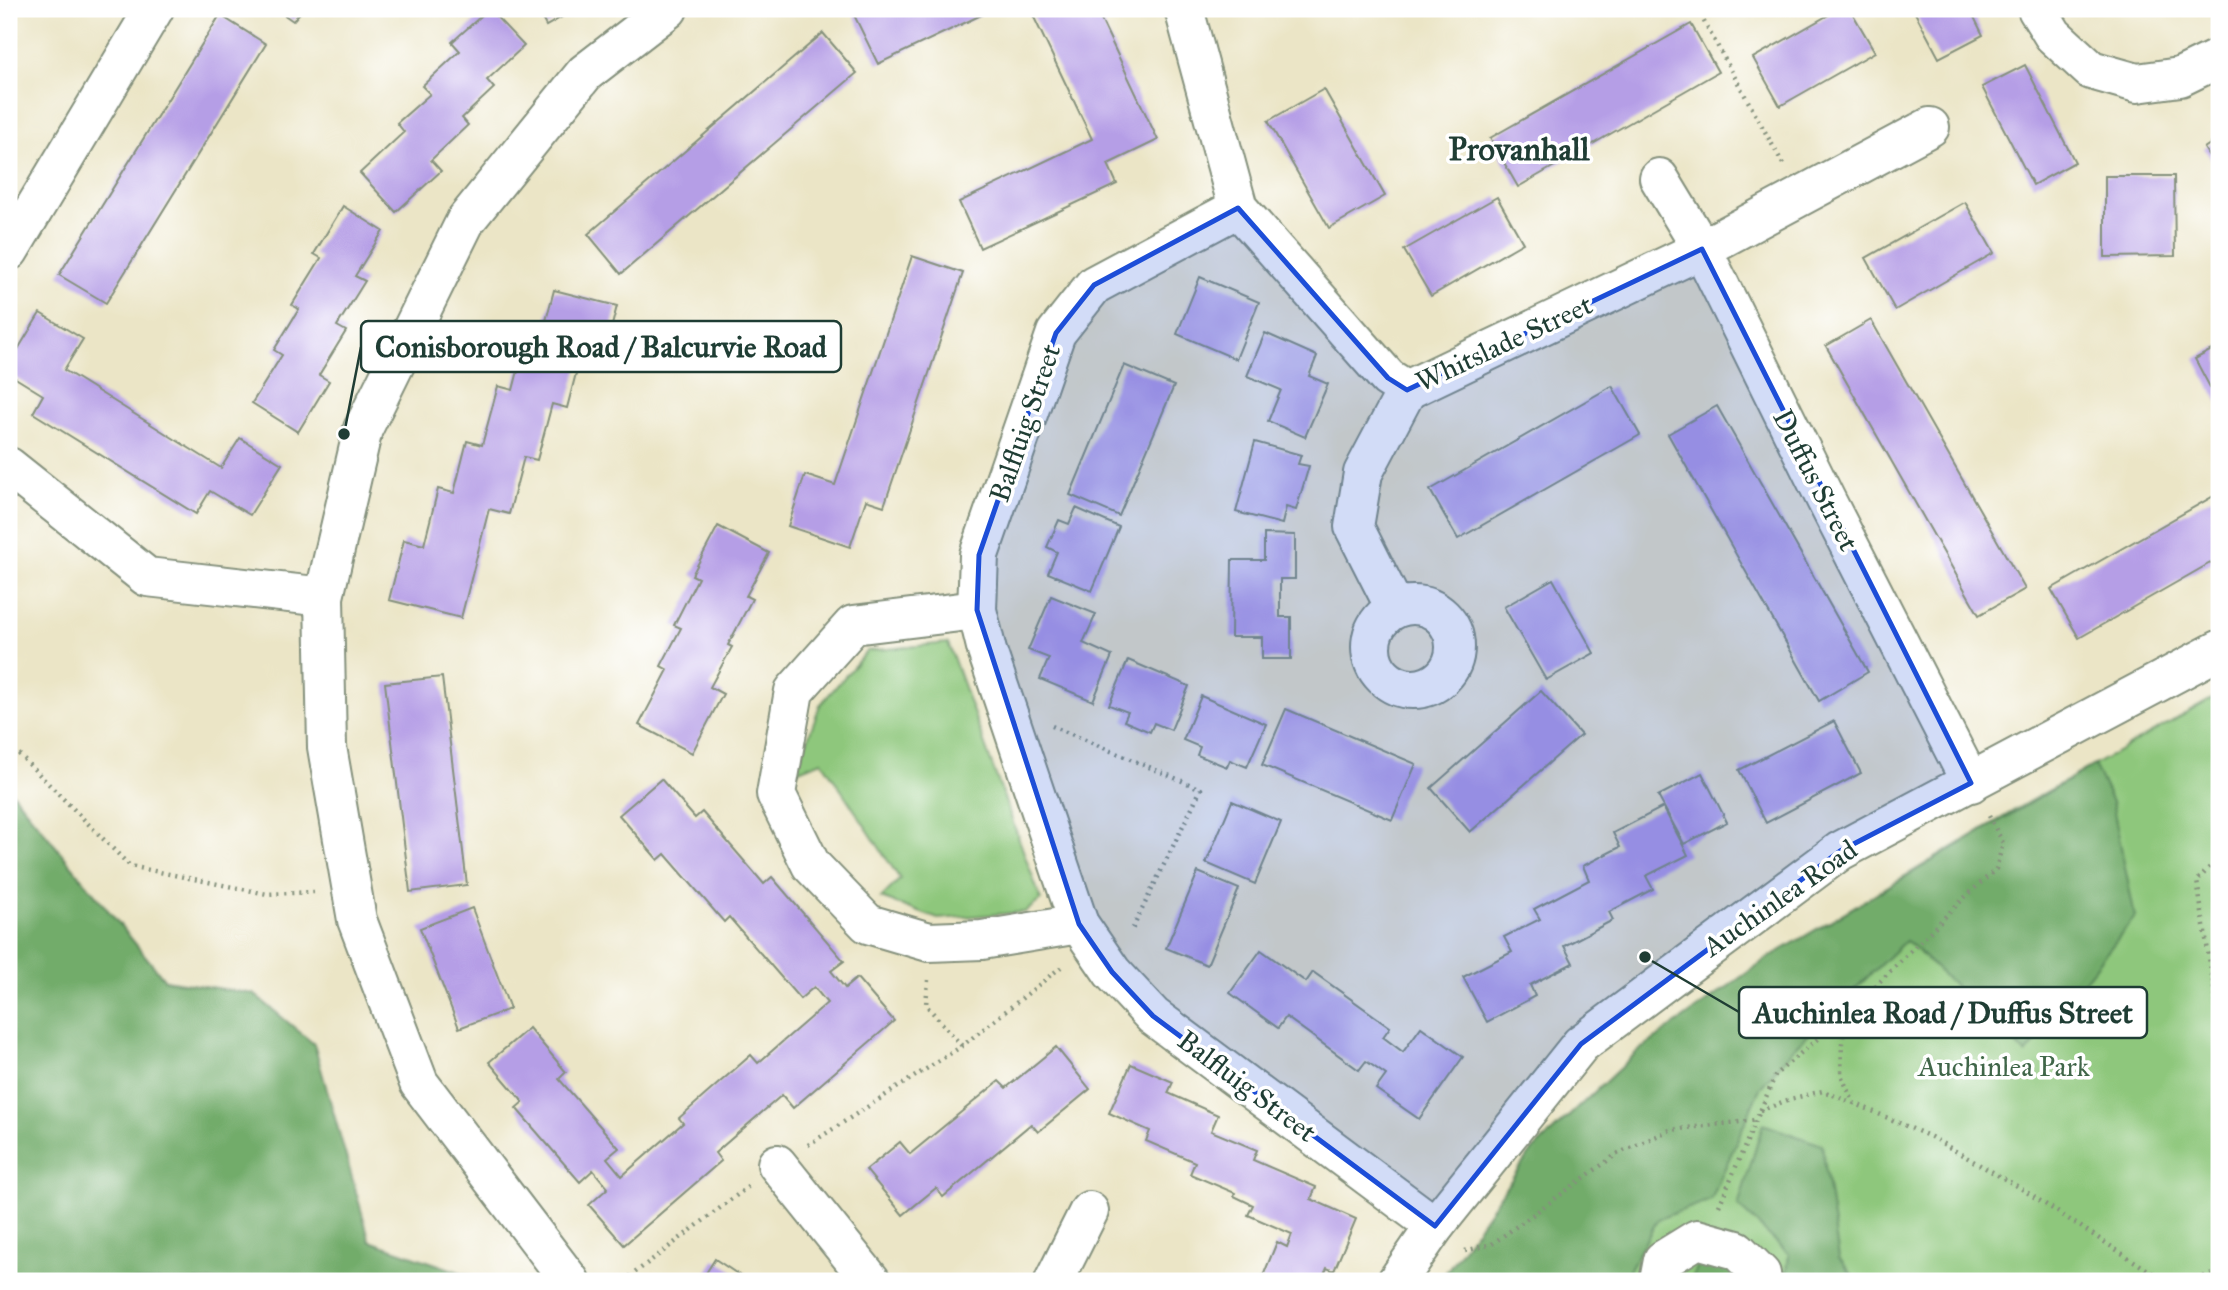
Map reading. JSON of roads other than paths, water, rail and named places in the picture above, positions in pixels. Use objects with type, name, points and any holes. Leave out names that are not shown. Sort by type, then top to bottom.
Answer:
[{"type":"street","points":[[9,251],[154,9]]},
{"type":"street","points":[[570,1281],[419,1083],[357,920],[327,747],[324,597],[363,429],[466,220],[585,73],[668,9]]},
{"type":"street","name":"Whitslade Street","points":[[1184,9],[1238,208],[1388,378],[1407,390],[1702,249],[1930,127]]},
{"type":"street","points":[[2037,9],[2053,36],[2091,70],[2137,83],[2180,77],[2219,58]]},
{"type":"street","name":"Duffus Street","points":[[1659,178],[1702,249],[1971,783]]},
{"type":"street","name":"Balfluig Street","points":[[1238,208],[1094,285],[1056,333],[979,555],[976,610],[1006,707],[1094,946],[1153,1016],[1435,1226]]},
{"type":"street","points":[[1395,608],[1354,527],[1363,473],[1407,390]]},
{"type":"street","points":[[9,467],[147,577],[324,597]]},
{"type":"street","points":[[976,610],[853,625],[794,691],[776,794],[811,866],[867,924],[929,942],[982,940],[1094,946]]},
{"type":"street","name":"Auchinlea Road","points":[[1402,1274],[1435,1226],[1581,1044],[1840,851],[2219,650]]},
{"type":"street","points":[[777,1164],[872,1281]]},
{"type":"street","points":[[1054,1281],[1089,1211]]},
{"type":"street","points":[[1659,1281],[1664,1260],[1698,1239],[1737,1250],[1761,1274],[1762,1281]]},
{"type":"place","name":"Conisborough Road / Balcurvie Road","points":[[344,434]]},
{"type":"place","name":"Auchinlea Road / Duffus Street","points":[[1645,957]]},
{"type":"district","name":"Provanhall","points":[[1519,149]]},
{"type":"park label","name":"Auchinlea Park","points":[[2004,1066]]}]
